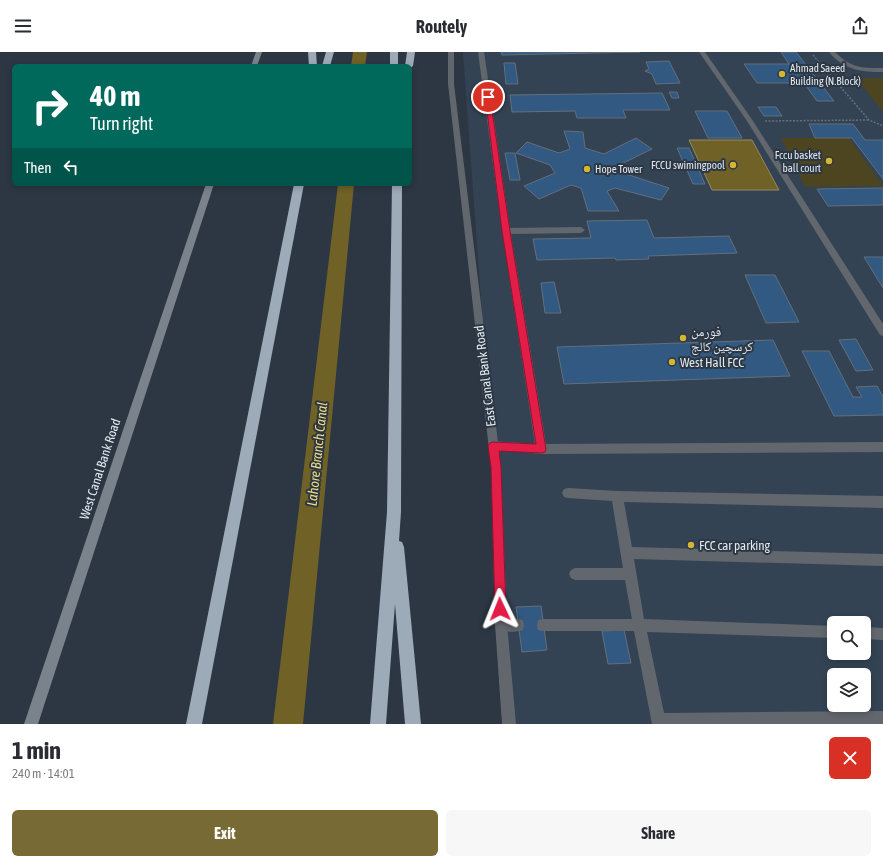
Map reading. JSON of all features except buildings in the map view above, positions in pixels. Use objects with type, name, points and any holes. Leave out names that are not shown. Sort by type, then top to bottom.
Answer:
[{"type":"highway","points":[[312,52],[313,64]]},
{"type":"highway","points":[[327,64],[330,52]]},
{"type":"highway","points":[[394,52],[394,64]]},
{"type":"highway","points":[[409,64],[411,52]]},
{"type":"highway","points":[[194,724],[299,186]]},
{"type":"highway","points":[[378,724],[394,512],[397,186]]},
{"type":"highway","points":[[394,512],[414,724]]},
{"type":"street","points":[[255,64],[259,52]]},
{"type":"street","name":"East Canal Bank Road","points":[[451,52],[451,84],[496,467],[501,624],[509,724]]},
{"type":"street","points":[[481,52],[506,231],[542,449]]},
{"type":"street","points":[[702,52],[750,121],[883,332]]},
{"type":"street","points":[[832,52],[842,63],[859,70],[883,70]]},
{"type":"street","name":"West Canal Bank Road","points":[[30,724],[209,186]]},
{"type":"street","points":[[506,231],[581,230]]},
{"type":"street","points":[[493,446],[542,449],[883,447]]},
{"type":"street","points":[[568,493],[617,496],[883,502]]},
{"type":"street","points":[[617,496],[628,553],[639,625],[659,722],[883,718]]},
{"type":"street","points":[[628,553],[883,560]]},
{"type":"street","points":[[575,574],[631,574]]},
{"type":"street","points":[[501,624],[518,625]]},
{"type":"street","points":[[543,624],[639,625],[827,632]]},
{"type":"street","points":[[871,633],[883,634]]},
{"type":"path","points":[[813,55],[869,120]]},
{"type":"path","points":[[750,121],[869,120],[883,126]]},
{"type":"shaded area","name":"فورمن کرسچین کالج","points":[[463,52],[883,52],[883,724],[512,724]]},
{"type":"shaded area","points":[[856,78],[883,78],[883,112]]},
{"type":"shaded area","name":"Fccu basket ball court","points":[[781,138],[849,138],[883,186],[805,187]]},
{"type":"shaded area","name":"FCCU swimingpool","points":[[689,140],[752,140],[779,190],[712,190]]},
{"type":"waterway","name":"Lahore Branch Canal","points":[[358,64],[360,52]]},
{"type":"waterway","name":"Lahore Branch Canal","points":[[288,724],[346,186]]},
{"type":"place","name":"Ahmad Saeed Building (N.Block)","points":[[782,74]]},
{"type":"place","name":"Fccu basket ball court","points":[[829,161]]},
{"type":"place","name":"FCCU swimingpool","points":[[733,165]]},
{"type":"place","name":"Hope Tower","points":[[587,169]]},
{"type":"place","name":"فورمن کرسچین کالج","points":[[683,338]]},
{"type":"place","name":"West Hall FCC","points":[[672,362]]},
{"type":"place","name":"FCC car parking","points":[[691,545]]},
{"type":"route","points":[[488,97],[506,231],[542,449],[493,446],[496,467],[500,609]]}]
